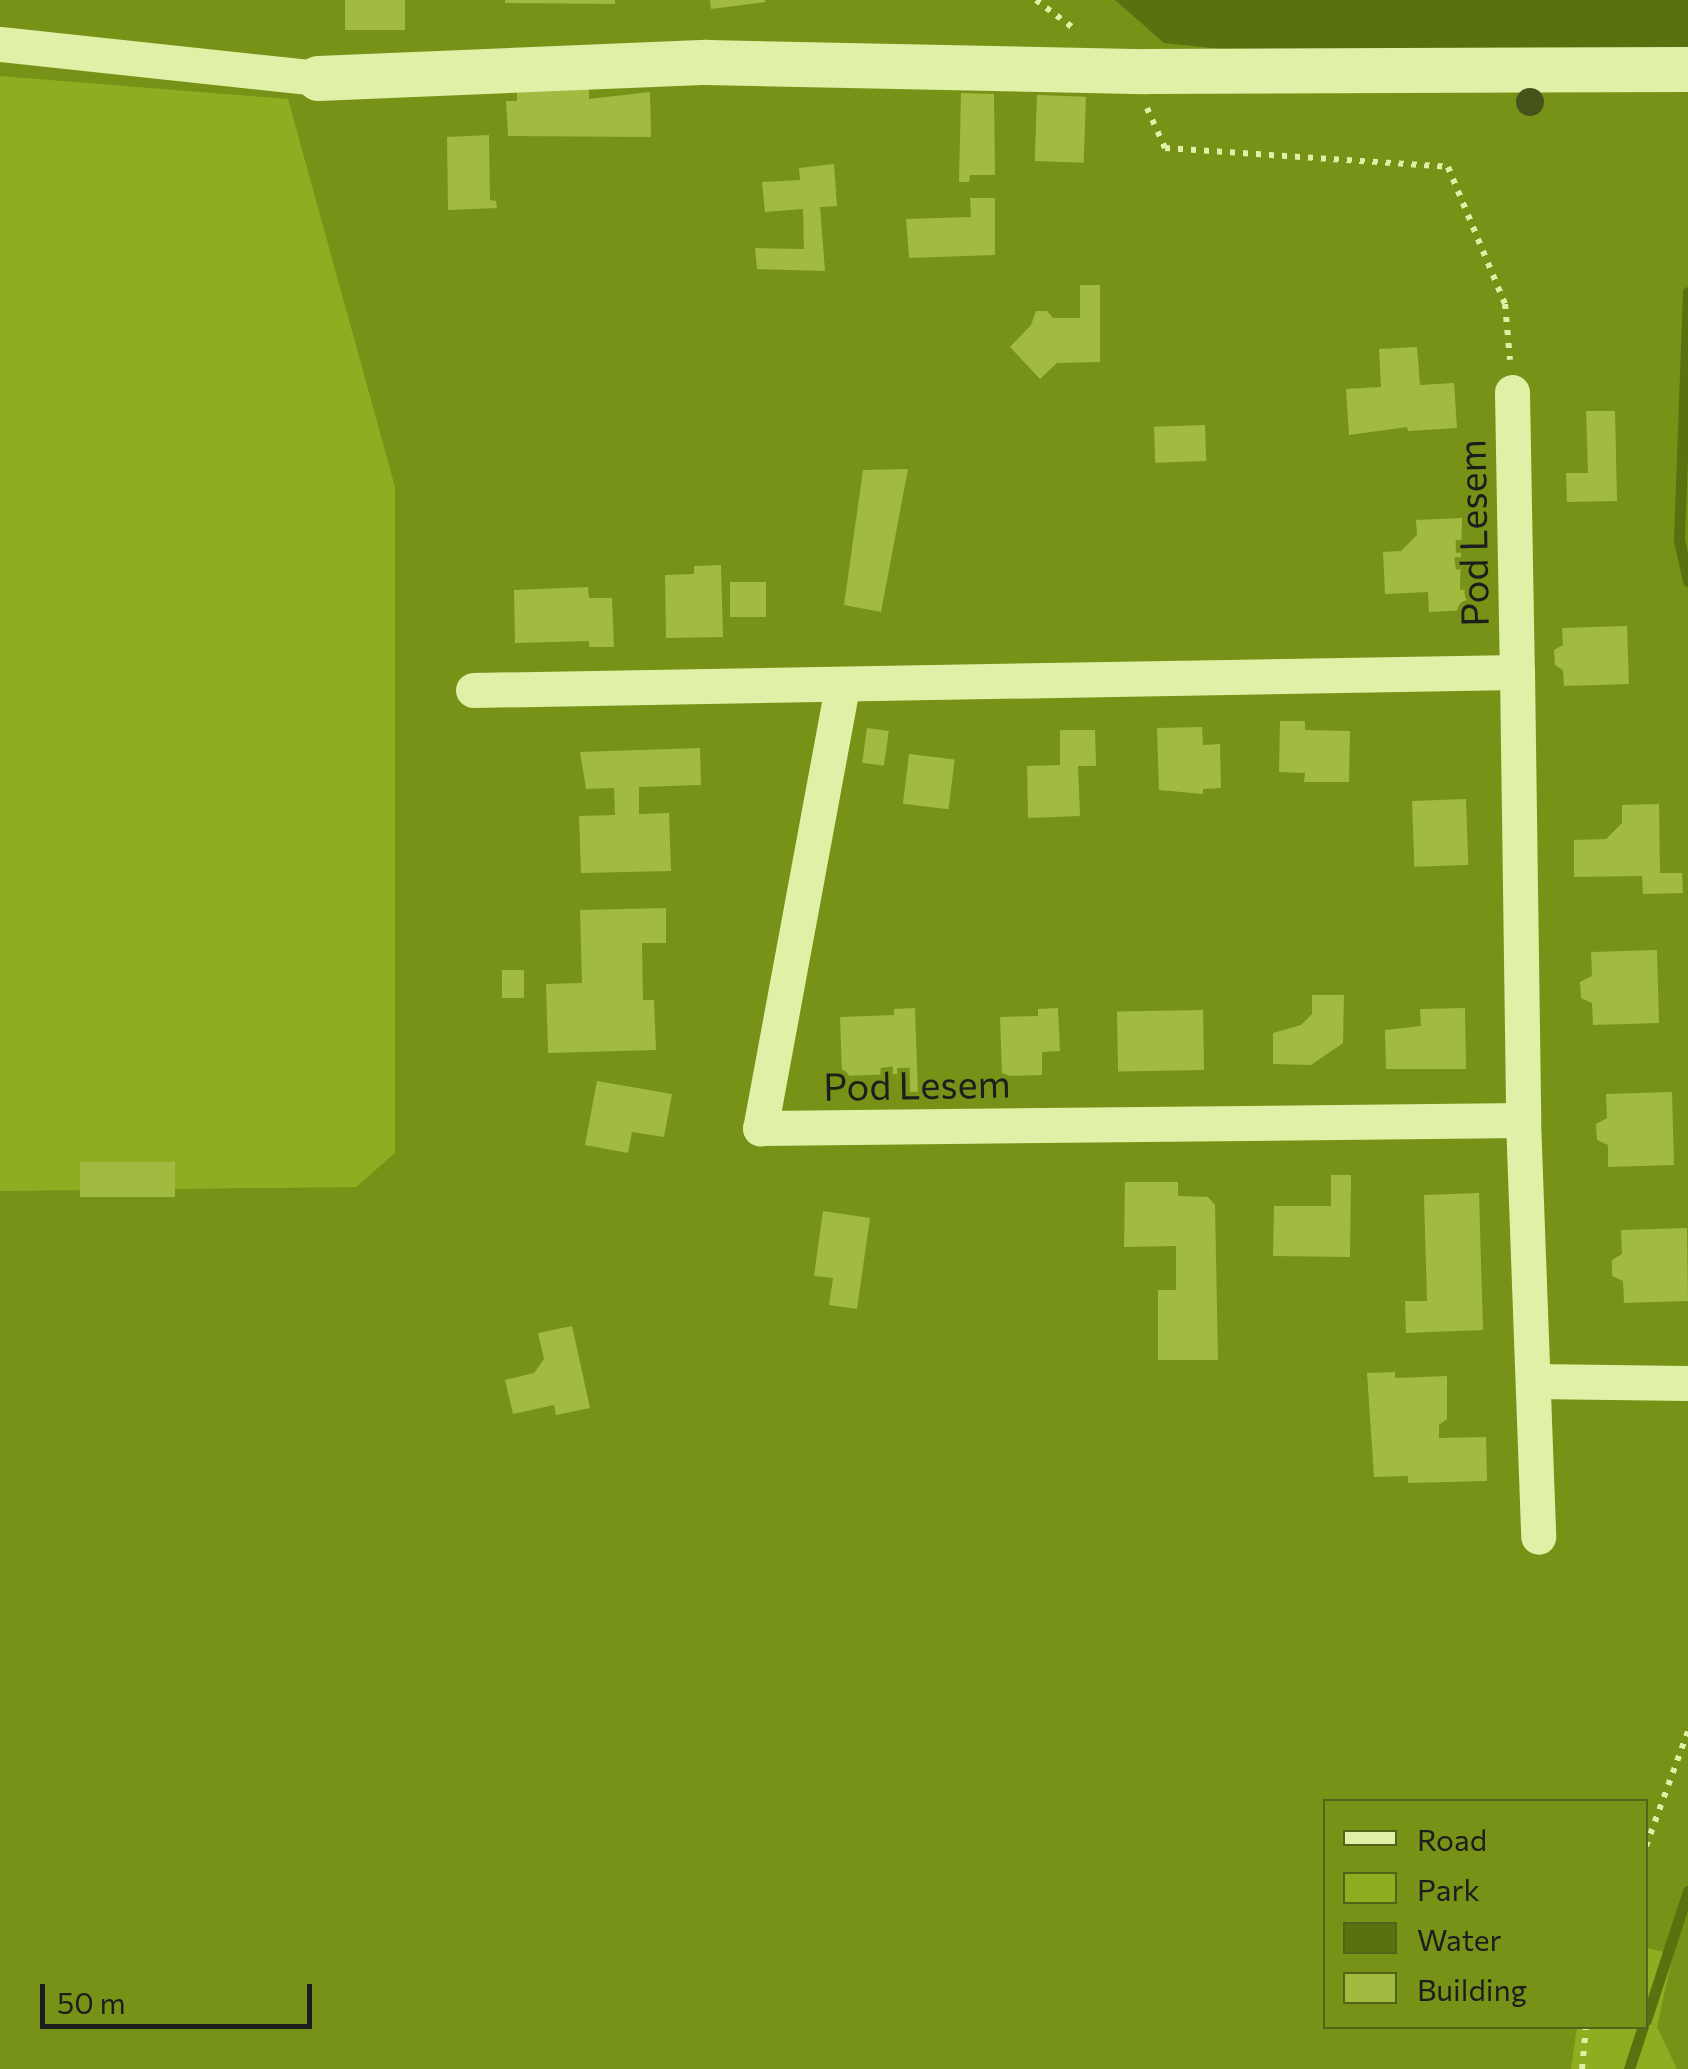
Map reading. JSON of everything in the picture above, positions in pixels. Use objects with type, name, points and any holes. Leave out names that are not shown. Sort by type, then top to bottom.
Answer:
[{"type":"street","points":[[0,44],[318,78],[707,62],[1145,71],[1684,68]]},
{"type":"street","name":"Pod Lesem","points":[[1512,392],[1522,1120],[1538,1537]]},
{"type":"street","name":"Pod Lesem","points":[[473,690],[1518,672]]},
{"type":"street","name":"Pod Lesem","points":[[842,686],[760,1128],[1522,1120]]},
{"type":"street","points":[[1533,1381],[1688,1383]]},
{"type":"path","points":[[1145,71],[1147,116],[1165,148],[1448,167],[1505,304],[1512,392]]},
{"type":"path","points":[[1648,1841],[1688,1732]]},
{"type":"path","points":[[1582,2069],[1586,2029]]},
{"type":"green space","points":[[0,76],[288,99],[395,487],[395,1153],[356,1187],[0,1191]]},
{"type":"green space","points":[[1648,1948],[1673,1954],[1657,2027],[1677,2069],[1571,2069],[1577,2029],[1648,2029]]},
{"type":"water","points":[[1115,0],[1688,0],[1688,56],[1317,59],[1164,43]]},
{"type":"building","points":[[345,0],[405,0],[405,30],[345,30]]},
{"type":"building","points":[[615,0],[615,4],[505,3]]},
{"type":"building","points":[[710,0],[765,0],[765,2],[711,9]]},
{"type":"building","points":[[589,81],[589,99],[650,92],[651,137],[508,136],[506,101],[517,101],[517,92]]},
{"type":"building","points":[[961,93],[994,94],[995,175],[970,175],[969,182],[959,182]]},
{"type":"building","points":[[1037,95],[1086,97],[1084,163],[1035,161]]},
{"type":"building","points":[[489,135],[490,200],[496,201],[497,208],[448,210],[447,137]]},
{"type":"building","points":[[834,164],[837,206],[820,207],[825,271],[757,269],[755,248],[804,249],[803,209],[765,212],[762,182],[800,180],[799,168]]},
{"type":"building","points":[[970,198],[995,198],[995,255],[909,258],[906,219],[971,217]]},
{"type":"building","points":[[1080,285],[1100,285],[1100,362],[1057,363],[1040,379],[1010,347],[1031,325],[1036,311],[1047,311],[1053,318],[1080,318]]},
{"type":"building","points":[[1417,347],[1420,385],[1454,383],[1457,428],[1408,431],[1407,427],[1349,435],[1346,389],[1381,387],[1379,349]]},
{"type":"building","points":[[1586,411],[1615,411],[1617,501],[1567,502],[1566,473],[1588,473]]},
{"type":"building","points":[[1205,425],[1206,461],[1155,463],[1154,427]]},
{"type":"building","points":[[908,469],[881,612],[844,605],[863,470]]},
{"type":"building","points":[[1462,518],[1460,590],[1468,589],[1469,610],[1429,612],[1428,592],[1385,594],[1383,552],[1401,551],[1417,535],[1416,520]]},
{"type":"building","points":[[721,565],[723,637],[666,638],[665,575],[694,574],[694,566]]},
{"type":"building","points":[[730,582],[766,582],[766,617],[730,617]]},
{"type":"building","points":[[588,587],[589,598],[612,598],[614,647],[589,647],[589,641],[515,643],[514,590]]},
{"type":"building","points":[[1627,626],[1629,684],[1564,686],[1563,670],[1555,665],[1554,650],[1563,645],[1562,628]]},
{"type":"building","points":[[1280,721],[1305,721],[1305,730],[1350,731],[1349,782],[1304,782],[1305,773],[1279,772]]},
{"type":"building","points":[[1202,727],[1203,745],[1220,744],[1221,788],[1203,789],[1203,794],[1159,790],[1157,728]]},
{"type":"building","points":[[867,728],[889,731],[884,766],[862,763]]},
{"type":"building","points":[[1060,730],[1095,730],[1096,766],[1078,766],[1080,816],[1028,818],[1027,766],[1060,765]]},
{"type":"building","points":[[700,748],[701,785],[639,787],[639,814],[669,813],[671,871],[581,873],[579,816],[615,815],[614,788],[586,789],[580,752]]},
{"type":"building","points":[[909,754],[955,760],[949,809],[903,804]]},
{"type":"building","points":[[1466,799],[1468,865],[1414,867],[1412,801]]},
{"type":"building","points":[[1659,804],[1660,873],[1682,873],[1683,893],[1643,894],[1642,876],[1574,877],[1574,840],[1606,839],[1622,823],[1622,805]]},
{"type":"building","points":[[666,908],[666,943],[642,943],[643,1000],[654,1000],[656,1050],[548,1053],[546,984],[582,983],[580,910]]},
{"type":"building","points":[[1657,950],[1659,1023],[1593,1025],[1592,1003],[1581,998],[1580,982],[1592,976],[1591,952]]},
{"type":"building","points":[[502,970],[524,970],[524,998],[502,998]]},
{"type":"building","points":[[1312,995],[1344,995],[1343,1043],[1311,1065],[1273,1064],[1273,1033],[1301,1025],[1312,1014]]},
{"type":"building","points":[[915,1008],[918,1093],[898,1094],[897,1074],[842,1076],[840,1017],[894,1015],[894,1009]]},
{"type":"building","points":[[1058,1008],[1060,1051],[1042,1052],[1042,1075],[1002,1076],[1000,1017],[1038,1016],[1038,1009]]},
{"type":"building","points":[[1465,1008],[1466,1069],[1386,1069],[1385,1030],[1421,1026],[1420,1009]]},
{"type":"building","points":[[1203,1010],[1204,1070],[1118,1071],[1117,1012]]},
{"type":"building","points":[[597,1081],[672,1094],[664,1137],[632,1132],[628,1153],[585,1145]]},
{"type":"building","points":[[1672,1092],[1674,1165],[1608,1167],[1608,1145],[1597,1140],[1596,1124],[1607,1118],[1606,1094]]},
{"type":"building","points":[[80,1162],[175,1162],[175,1197],[80,1197]]},
{"type":"building","points":[[1331,1175],[1351,1175],[1350,1257],[1273,1256],[1274,1206],[1331,1206]]},
{"type":"building","points":[[1125,1182],[1178,1182],[1178,1196],[1208,1197],[1215,1205],[1218,1360],[1158,1360],[1158,1290],[1176,1290],[1176,1246],[1124,1247]]},
{"type":"building","points":[[1479,1193],[1483,1330],[1406,1333],[1405,1301],[1427,1301],[1424,1195]]},
{"type":"building","points":[[823,1211],[870,1218],[857,1309],[829,1305],[833,1278],[814,1276]]},
{"type":"building","points":[[1687,1228],[1688,1301],[1624,1303],[1623,1281],[1612,1276],[1612,1260],[1622,1254],[1621,1230]]},
{"type":"building","points":[[572,1326],[590,1408],[556,1415],[554,1405],[513,1414],[505,1380],[534,1373],[544,1359],[538,1333]]},
{"type":"building","points":[[1395,1372],[1395,1378],[1447,1376],[1447,1419],[1439,1425],[1439,1438],[1486,1437],[1487,1481],[1408,1483],[1408,1476],[1374,1477],[1367,1373]]},
{"type":"waterway","points":[[1688,292],[1679,540],[1688,581]]},
{"type":"waterway","points":[[1648,2014],[1688,1891]]},
{"type":"waterway","points":[[1629,2069],[1642,2029]]}]
